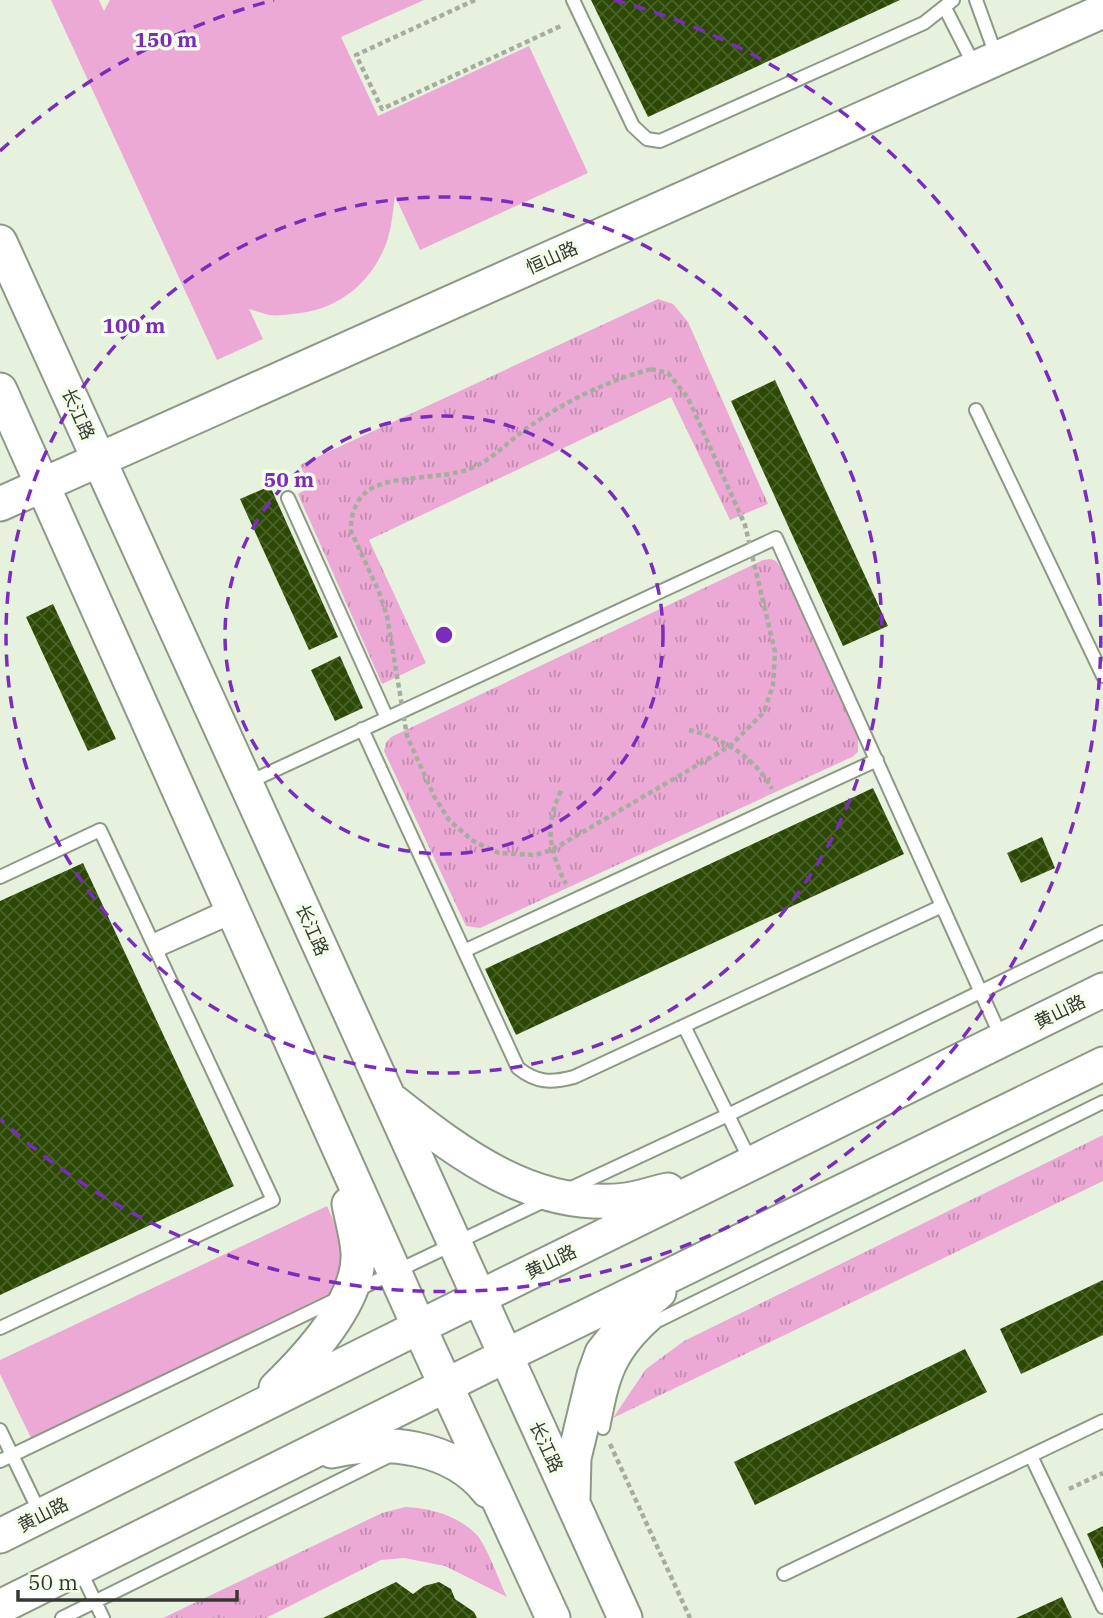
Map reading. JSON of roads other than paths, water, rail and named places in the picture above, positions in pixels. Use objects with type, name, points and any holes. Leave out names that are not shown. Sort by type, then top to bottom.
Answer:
[{"type":"street","name":"恒山路","points":[[983,55],[1084,0]]},
{"type":"street","name":"恒山路","points":[[0,503],[39,477],[95,451],[983,55],[1103,11]]},
{"type":"street","name":"长江路","points":[[0,242],[625,1618]]},
{"type":"street","points":[[0,390],[394,1272],[553,1618]]},
{"type":"street","name":"恒山路","points":[[0,484],[39,477]]},
{"type":"street","name":"黄山路","points":[[0,1536],[1103,990]]},
{"type":"street","points":[[0,1607],[445,1385],[1103,1064]]},
{"type":"street","points":[[389,1098],[452,1147],[488,1170],[553,1197],[626,1200],[722,1178]]},
{"type":"street","points":[[251,1411],[303,1361],[330,1328],[356,1276],[359,1253],[340,1150]]},
{"type":"street","points":[[573,1504],[574,1458],[602,1353],[632,1315],[690,1266]]},
{"type":"street","points":[[296,1460],[356,1446],[391,1445],[428,1452],[458,1464],[478,1479],[505,1515]]},
{"type":"lane","points":[[573,0],[633,126],[648,139],[660,141],[924,23],[949,4],[983,55]]},
{"type":"lane","points":[[976,0],[983,55]]},
{"type":"lane","points":[[976,410],[1103,676]]},
{"type":"lane","points":[[288,498],[387,718]]},
{"type":"lane","points":[[246,783],[776,538],[1002,1040]]},
{"type":"lane","points":[[362,729],[518,1068],[530,1078],[544,1082],[574,1077],[942,906]]},
{"type":"lane","points":[[464,951],[877,761]]},
{"type":"lane","points":[[0,877],[100,830],[273,1200],[0,1328]]},
{"type":"lane","points":[[154,946],[233,910]]},
{"type":"lane","points":[[6,1458],[728,1115],[1103,932]]},
{"type":"lane","points":[[684,1026],[752,1164]]},
{"type":"lane","points":[[603,1428],[611,1386],[622,1361],[636,1340],[657,1321],[1103,1102]]},
{"type":"lane","points":[[784,1574],[1103,1421]]},
{"type":"lane","points":[[0,1430],[6,1458],[41,1516]]},
{"type":"lane","points":[[62,1618],[406,1448]]},
{"type":"lane","points":[[1031,1456],[1103,1608]]},
{"type":"lane","points":[[79,1568],[103,1618]]}]
